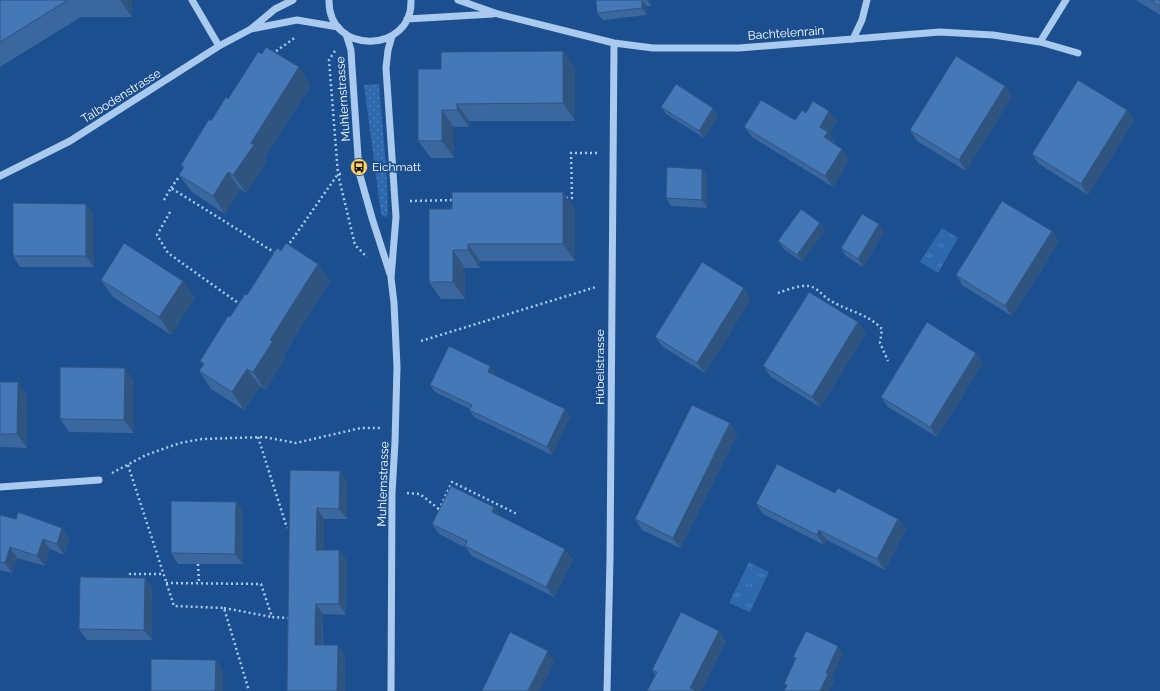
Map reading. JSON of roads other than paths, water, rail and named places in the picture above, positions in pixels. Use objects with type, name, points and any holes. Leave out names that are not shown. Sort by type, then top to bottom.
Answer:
[{"type":"street","points":[[192,0],[219,46]]},
{"type":"street","name":"Talbodenstrasse","points":[[0,176],[70,141],[219,46],[251,29],[274,9],[293,0]]},
{"type":"street","points":[[330,0],[329,6],[332,17],[338,27],[346,34],[357,40],[369,42],[381,41],[392,36]]},
{"type":"street","name":"Muhlernstrasse","points":[[391,691],[392,493],[396,428],[397,343],[391,278],[396,217],[386,68],[388,50],[392,36],[401,28],[407,19],[411,10],[411,0]]},
{"type":"street","name":"Bachtelenrain","points":[[458,0],[498,14],[614,43],[653,48],[739,48],[940,32],[993,35],[1040,42],[1078,53]]},
{"type":"street","points":[[853,40],[862,20],[867,0]]},
{"type":"street","points":[[1040,42],[1066,0]]},
{"type":"street","name":"Bachtelenrain","points":[[407,19],[498,14]]},
{"type":"street","name":"Talbodenstrasse","points":[[251,29],[297,20],[338,27]]},
{"type":"street","name":"Muhlernstrasse","points":[[346,34],[351,50],[359,172],[391,278]]},
{"type":"street","name":"Hübelistrasse","points":[[606,691],[610,559],[614,43]]},
{"type":"street","points":[[0,487],[99,480]]},
{"type":"place","name":"Eichmatt","points":[[359,167]]}]
